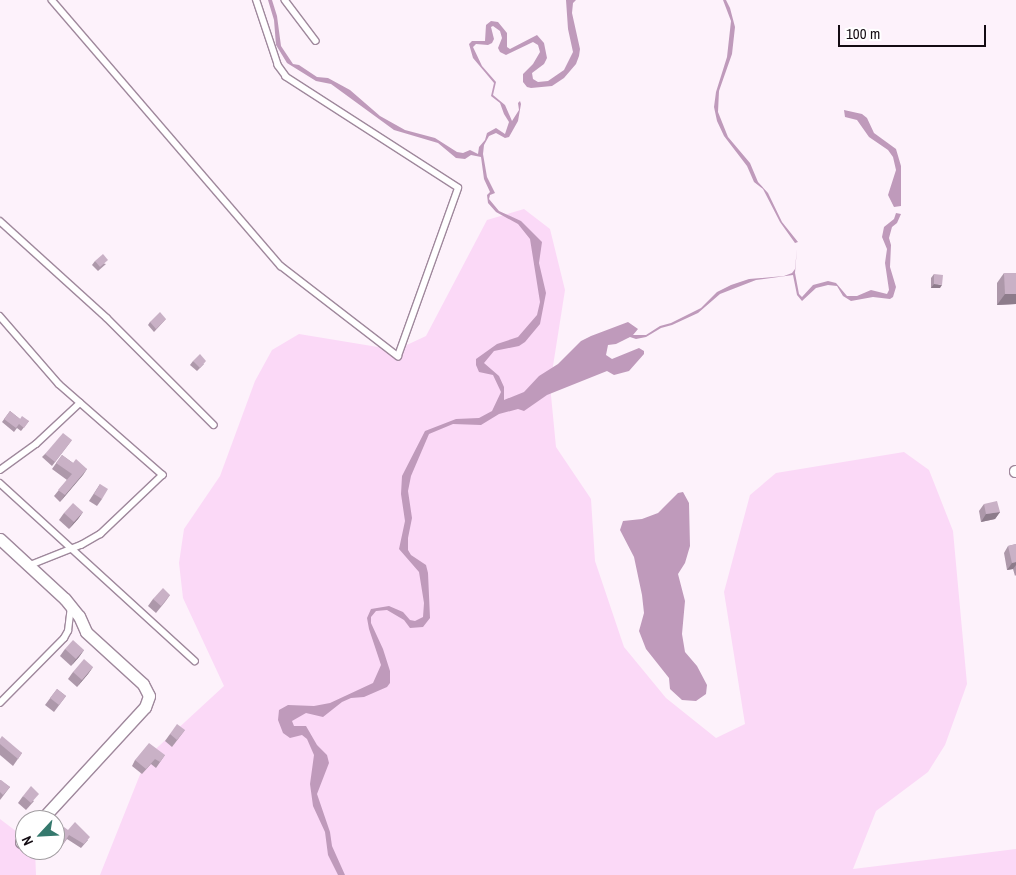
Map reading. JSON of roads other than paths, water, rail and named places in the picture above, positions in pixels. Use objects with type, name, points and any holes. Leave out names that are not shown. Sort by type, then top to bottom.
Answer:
[{"type":"street","points":[[0,539],[65,599],[79,616],[86,632],[148,690],[148,701],[49,810]]},
{"type":"lane","points":[[52,0],[281,266],[398,356],[458,188],[286,76],[278,66],[256,0]]},
{"type":"lane","points":[[285,0],[316,40]]},
{"type":"lane","points":[[0,221],[107,318],[214,425]]},
{"type":"lane","points":[[0,316],[59,384],[163,475],[101,534],[29,566]]},
{"type":"lane","points":[[0,470],[36,444],[80,403]]},
{"type":"lane","points":[[0,483],[195,661]]},
{"type":"lane","points":[[0,703],[64,638],[68,631],[71,608]]}]
